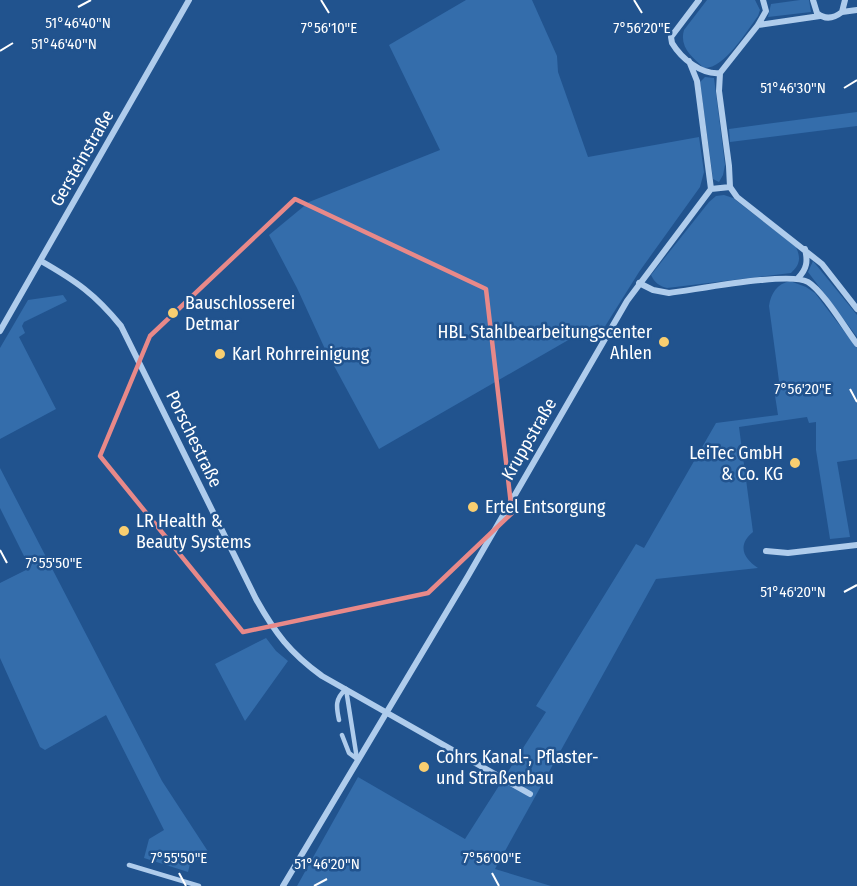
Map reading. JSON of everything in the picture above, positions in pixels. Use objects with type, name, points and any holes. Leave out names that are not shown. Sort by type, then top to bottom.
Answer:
[{"type":"street","name":"Gersteinstraße","points":[[0,331],[189,0]]},
{"type":"street","points":[[699,0],[671,37],[673,46],[705,72],[720,73]]},
{"type":"street","points":[[763,0],[766,11],[758,26],[720,73],[719,91],[730,187],[737,196],[822,264],[857,309]]},
{"type":"street","points":[[813,0],[820,16]]},
{"type":"street","points":[[842,12],[845,0]]},
{"type":"street","points":[[758,26],[820,16],[830,18],[842,12],[857,10]]},
{"type":"street","points":[[689,61],[697,81],[711,189],[730,187]]},
{"type":"street","name":"Kruppstraße","points":[[284,886],[639,283],[711,189]]},
{"type":"street","points":[[798,278],[807,266],[805,249]]},
{"type":"street","name":"Porschestraße","points":[[40,261],[75,280],[103,304],[121,326],[267,618],[282,641],[303,662],[386,712]]},
{"type":"street","points":[[639,283],[653,290],[669,293],[773,279],[798,278],[814,286],[857,344]]},
{"type":"street","points":[[766,551],[788,553],[857,545]]},
{"type":"street","points":[[386,712],[530,794]]},
{"type":"lane","points":[[339,720],[336,705],[339,695],[346,689]]},
{"type":"lane","points":[[346,689],[357,759]]},
{"type":"lane","points":[[342,735],[349,753],[357,759]]},
{"type":"lane","points":[[129,865],[199,886]]},
{"type":"highlighted area","points":[[295,199],[486,289],[512,513],[428,593],[243,632],[100,456],[150,336]]},
{"type":"shaded area","points":[[466,0],[532,0],[557,56],[558,72],[588,157],[699,137],[704,172],[700,187],[639,272],[594,344],[577,335],[379,449],[325,349],[269,235],[309,202],[440,150],[389,45]]},
{"type":"shaded area","points":[[707,0],[755,0],[760,10],[748,31],[727,56],[712,67],[704,68],[685,47],[683,36],[684,30]]},
{"type":"shaded area","points":[[809,0],[811,12],[768,17],[771,4]]},
{"type":"shaded area","points":[[705,77],[714,78],[725,165],[719,182],[713,179],[700,82]]},
{"type":"shaded area","points":[[857,112],[857,126],[730,142],[729,129]]},
{"type":"shaded area","points":[[724,195],[733,198],[796,247],[799,258],[796,267],[791,273],[667,288],[658,284],[651,275],[709,202],[716,196]]},
{"type":"shaded area","points":[[813,261],[857,315],[857,337],[808,272]]},
{"type":"shaded area","points":[[790,281],[815,293],[857,348],[857,459],[837,462],[850,537],[830,539],[816,450],[816,422],[809,423],[807,417],[739,427],[753,532],[745,542],[744,551],[749,560],[758,568],[656,579],[495,869],[551,886],[297,886],[358,777],[465,839],[546,712],[536,706],[636,544],[644,548],[716,423],[778,415],[774,389],[779,381],[769,306],[775,290]]},
{"type":"shaded area","points":[[63,295],[67,301],[24,322],[22,326],[25,333],[19,337],[56,409],[0,439],[0,348],[28,300]]},
{"type":"shaded area","points":[[0,468],[162,781],[209,853],[190,864],[188,872],[144,858],[149,839],[164,830],[106,715],[45,750],[40,747],[0,658],[0,583],[30,568],[0,508]]},
{"type":"shaded area","points":[[266,638],[288,661],[245,721],[215,664]]},
{"type":"place","name":"Bauschlosserei Detmar","points":[[173,313]]},
{"type":"place","name":"HBL Stahlbearbeitungscenter Ahlen","points":[[664,342]]},
{"type":"place","name":"Karl Rohrreinigung","points":[[220,354]]},
{"type":"place","name":"LeiTec GmbH & Co. KG","points":[[795,463]]},
{"type":"place","name":"Ertel Entsorgung","points":[[473,507]]},
{"type":"place","name":"LR Health & Beauty Systems","points":[[124,531]]},
{"type":"place","name":"Cohrs Kanal-, Pflaster- und Straßenbau","points":[[424,767]]}]
